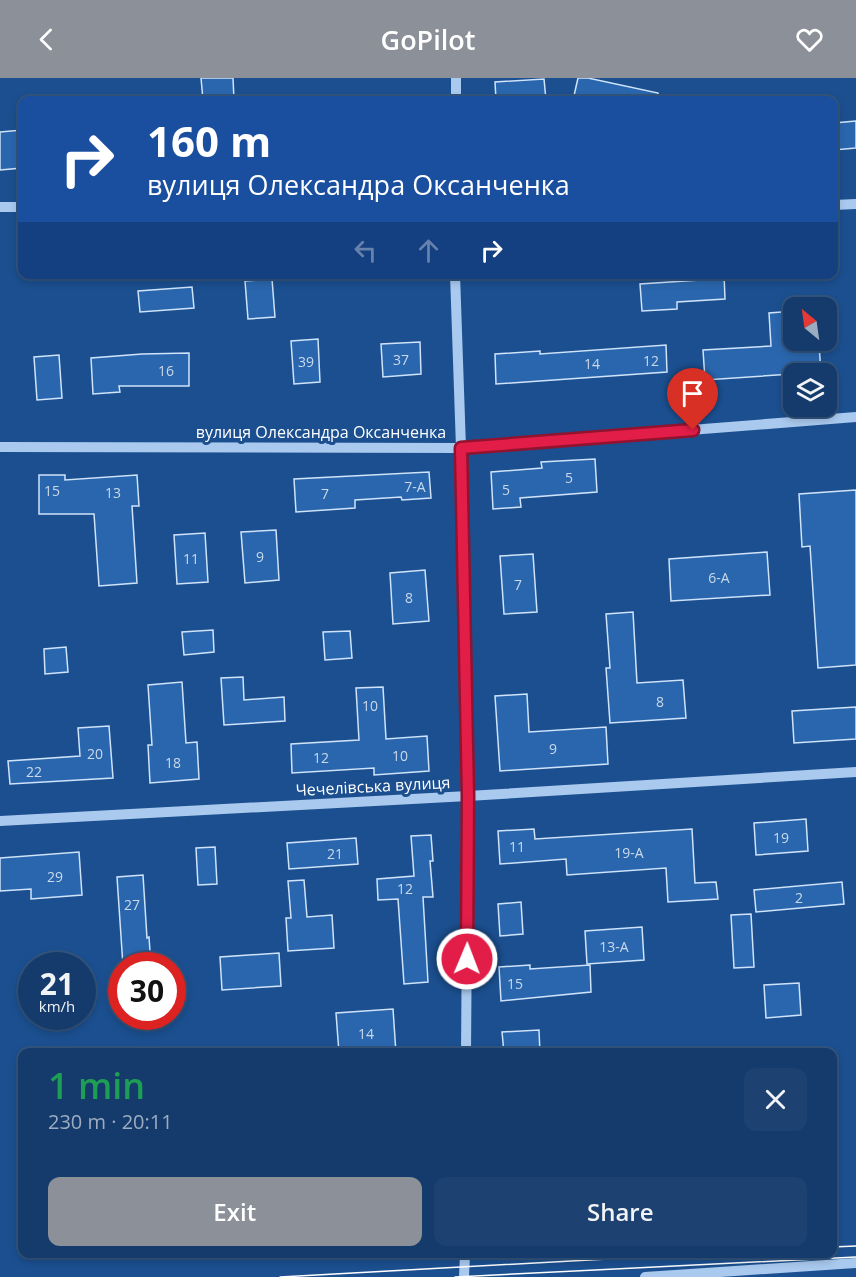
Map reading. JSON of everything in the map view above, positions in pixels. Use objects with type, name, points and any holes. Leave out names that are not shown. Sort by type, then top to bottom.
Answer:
[{"type":"street","points":[[456,78],[456,96]]},
{"type":"street","points":[[838,205],[856,204]]},
{"type":"street","points":[[0,207],[18,207]]},
{"type":"street","points":[[456,279],[468,796],[466,1048]]},
{"type":"street","name":"вулиця Олександра Оксанченка","points":[[0,447],[461,448],[856,417]]},
{"type":"street","name":"Чечелівська вулиця","points":[[0,821],[856,772]]},
{"type":"street","points":[[464,1277],[465,1258]]},
{"type":"street","points":[[645,1277],[856,1263]]},
{"type":"building","points":[[201,78],[233,78],[234,96],[203,96]]},
{"type":"building","points":[[578,78],[588,78],[658,93],[658,96],[574,96]]},
{"type":"building","points":[[544,79],[546,96],[496,96],[495,82]]},
{"type":"building","points":[[856,121],[856,148],[838,150],[838,123]]},
{"type":"building","points":[[18,130],[18,168],[0,170],[0,132]]},
{"type":"building","points":[[272,279],[275,317],[248,319],[245,281]]},
{"type":"building","points":[[724,279],[725,299],[677,302],[677,309],[642,311],[640,284]]},
{"type":"building","points":[[192,287],[194,308],[140,312],[138,291]]},
{"type":"building","points":[[783,312],[783,351],[819,351],[820,363],[783,363],[783,375],[705,380],[703,350],[771,346],[769,313]]},
{"type":"building","points":[[318,339],[320,382],[294,384],[291,341]]},
{"type":"building","points":[[420,342],[421,374],[383,377],[381,344]]},
{"type":"building","points":[[666,345],[667,372],[496,384],[495,354],[540,351],[540,354]]},
{"type":"building","points":[[189,353],[189,386],[119,386],[120,392],[93,394],[91,358]]},
{"type":"building","points":[[59,355],[62,398],[37,400],[34,357]]},
{"type":"building","points":[[595,459],[597,492],[520,498],[521,507],[493,509],[491,472],[542,468],[541,462]]},
{"type":"building","points":[[429,472],[431,498],[355,500],[355,508],[296,512],[294,479]]},
{"type":"building","points":[[39,475],[65,475],[65,480],[137,475],[139,506],[132,506],[137,583],[99,586],[94,514],[39,514]]},
{"type":"building","points":[[856,490],[856,665],[818,668],[810,546],[802,547],[799,494]]},
{"type":"building","points":[[276,530],[279,580],[245,583],[241,532]]},
{"type":"building","points":[[205,533],[208,582],[177,584],[174,535]]},
{"type":"building","points":[[767,552],[770,595],[671,601],[669,559]]},
{"type":"building","points":[[533,554],[537,612],[504,614],[500,556]]},
{"type":"building","points":[[425,570],[429,621],[393,624],[390,573]]},
{"type":"building","points":[[633,612],[637,683],[683,680],[686,718],[610,723],[606,668],[610,668],[606,614]]},
{"type":"building","points":[[213,630],[214,652],[184,655],[182,632]]},
{"type":"building","points":[[350,631],[352,658],[325,660],[323,632]]},
{"type":"building","points":[[66,647],[68,672],[45,674],[44,649]]},
{"type":"building","points":[[243,677],[244,700],[284,697],[285,721],[224,725],[221,678]]},
{"type":"building","points":[[182,682],[186,743],[197,742],[199,779],[150,783],[148,745],[152,745],[148,685]]},
{"type":"building","points":[[383,687],[386,739],[427,736],[429,771],[374,775],[374,768],[292,773],[291,744],[359,740],[356,688]]},
{"type":"building","points":[[527,694],[529,732],[606,727],[608,764],[500,771],[495,696]]},
{"type":"building","points":[[856,707],[856,739],[794,743],[792,711]]},
{"type":"building","points":[[109,726],[113,778],[10,784],[8,761],[80,756],[78,728]]},
{"type":"building","points":[[806,819],[808,851],[756,855],[754,823]]},
{"type":"building","points":[[534,829],[535,839],[692,829],[695,883],[716,882],[718,899],[668,902],[666,868],[567,875],[566,859],[500,864],[498,831]]},
{"type":"building","points":[[431,835],[433,861],[430,861],[433,897],[423,897],[428,982],[404,984],[398,899],[378,900],[377,879],[414,876],[411,836]]},
{"type":"building","points":[[356,838],[358,864],[289,869],[287,843]]},
{"type":"building","points":[[215,847],[217,884],[198,885],[196,848]]},
{"type":"building","points":[[79,852],[82,895],[31,899],[31,889],[0,891],[0,858]]},
{"type":"building","points":[[143,875],[150,952],[122,952],[117,877]]},
{"type":"building","points":[[304,880],[307,917],[332,915],[334,948],[288,951],[286,918],[291,918],[288,881]]},
{"type":"building","points":[[842,882],[844,904],[756,912],[754,890]]},
{"type":"building","points":[[521,902],[523,934],[500,936],[498,904]]},
{"type":"building","points":[[751,914],[754,967],[734,968],[731,915]]},
{"type":"building","points":[[642,927],[644,960],[587,964],[585,931]]},
{"type":"building","points":[[279,953],[281,986],[222,990],[220,957]]},
{"type":"building","points":[[530,965],[530,969],[590,965],[591,992],[501,1001],[499,967]]},
{"type":"building","points":[[799,983],[801,1015],[766,1018],[764,985]]},
{"type":"building","points":[[393,1009],[396,1048],[339,1048],[336,1013]]},
{"type":"building","points":[[539,1030],[540,1048],[504,1048],[502,1032]]},
{"type":"tram line","points":[[837,1247],[856,1246]]},
{"type":"tram line","points":[[837,1258],[856,1257]]},
{"type":"tram line","points":[[280,1277],[625,1258]]},
{"type":"tram line","points":[[455,1277],[836,1258]]},
{"type":"route","points":[[467,959],[468,796],[461,448],[693,430]]}]
